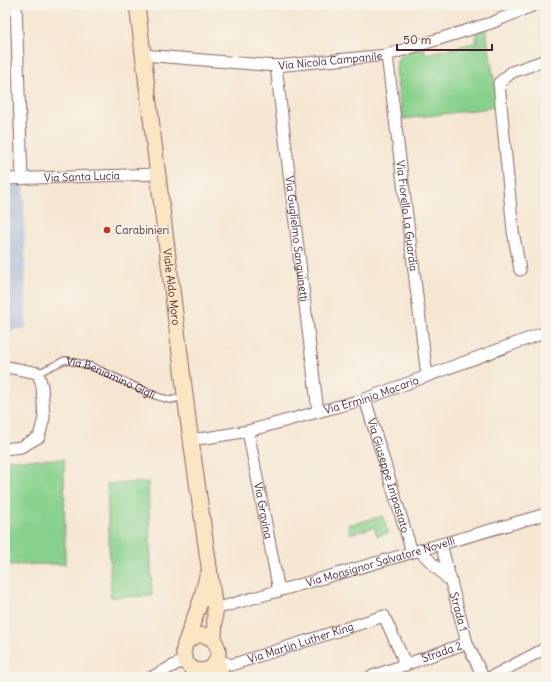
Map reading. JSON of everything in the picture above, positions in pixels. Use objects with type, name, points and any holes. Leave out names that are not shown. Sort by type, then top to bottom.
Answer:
[{"type":"main road","name":"Viale Aldo Moro","points":[[138,5],[185,397],[215,609],[214,641],[217,646],[222,677]]},
{"type":"main road","name":"Viale Aldo Moro","points":[[184,660],[183,655],[185,644],[201,600],[209,568]]},
{"type":"main road","points":[[185,644],[188,640],[198,635],[204,635],[214,641]]},
{"type":"main road","points":[[184,660],[190,667],[202,674],[215,664],[218,659]]},
{"type":"street","points":[[16,5],[22,179]]},
{"type":"street","name":"Via Nicola Campanile","points":[[144,55],[276,66],[387,55],[491,23],[534,5]]},
{"type":"street","name":"Via Fiorello La Guardia","points":[[387,55],[426,376]]},
{"type":"street","points":[[520,270],[513,231],[500,84],[512,72],[546,60]]},
{"type":"street","name":"Via Guglielmo Sanguinetti","points":[[276,66],[318,412]]},
{"type":"street","name":"Via Santa Lucia","points":[[5,179],[158,174]]},
{"type":"street","name":"Via Erminio Macario","points":[[191,439],[248,431],[366,399],[546,332]]},
{"type":"street","points":[[5,365],[7,367],[38,373],[42,386],[44,418],[39,436],[21,447],[5,449]]},
{"type":"street","name":"Via Giuseppe Impastato","points":[[366,399],[416,551]]},
{"type":"street","name":"Via Gravina","points":[[248,431],[279,590]]},
{"type":"street","name":"Via Monsignor Salvatore Novelli","points":[[215,609],[546,514]]},
{"type":"street","name":"Strada 1","points":[[441,544],[467,643],[483,677]]},
{"type":"street","points":[[416,551],[451,583]]},
{"type":"street","name":"Via Martin Luther King","points":[[218,659],[231,665],[384,616],[406,665]]},
{"type":"street","name":"Strada 2","points":[[370,677],[467,643]]},
{"type":"street","points":[[491,677],[546,648]]},
{"type":"street","points":[[152,677],[184,660]]},
{"type":"lane","name":"Via Beniamino Gigli","points":[[38,373],[65,360],[91,366],[156,396],[170,400],[185,397]]},
{"type":"shaded area","points":[[24,184],[26,328],[5,331],[5,185]]},
{"type":"green space","points":[[486,29],[498,107],[403,119],[396,70],[398,59],[406,53],[424,47],[426,54],[477,42],[475,31]]},
{"type":"green space","points":[[64,459],[65,564],[5,565],[5,460]]},
{"type":"green space","points":[[148,482],[152,596],[111,597],[107,484]]},
{"type":"green space","points":[[383,516],[388,533],[377,536],[374,527],[351,534],[348,525]]},
{"type":"place","name":"Carabinieri","points":[[107,230]]}]
